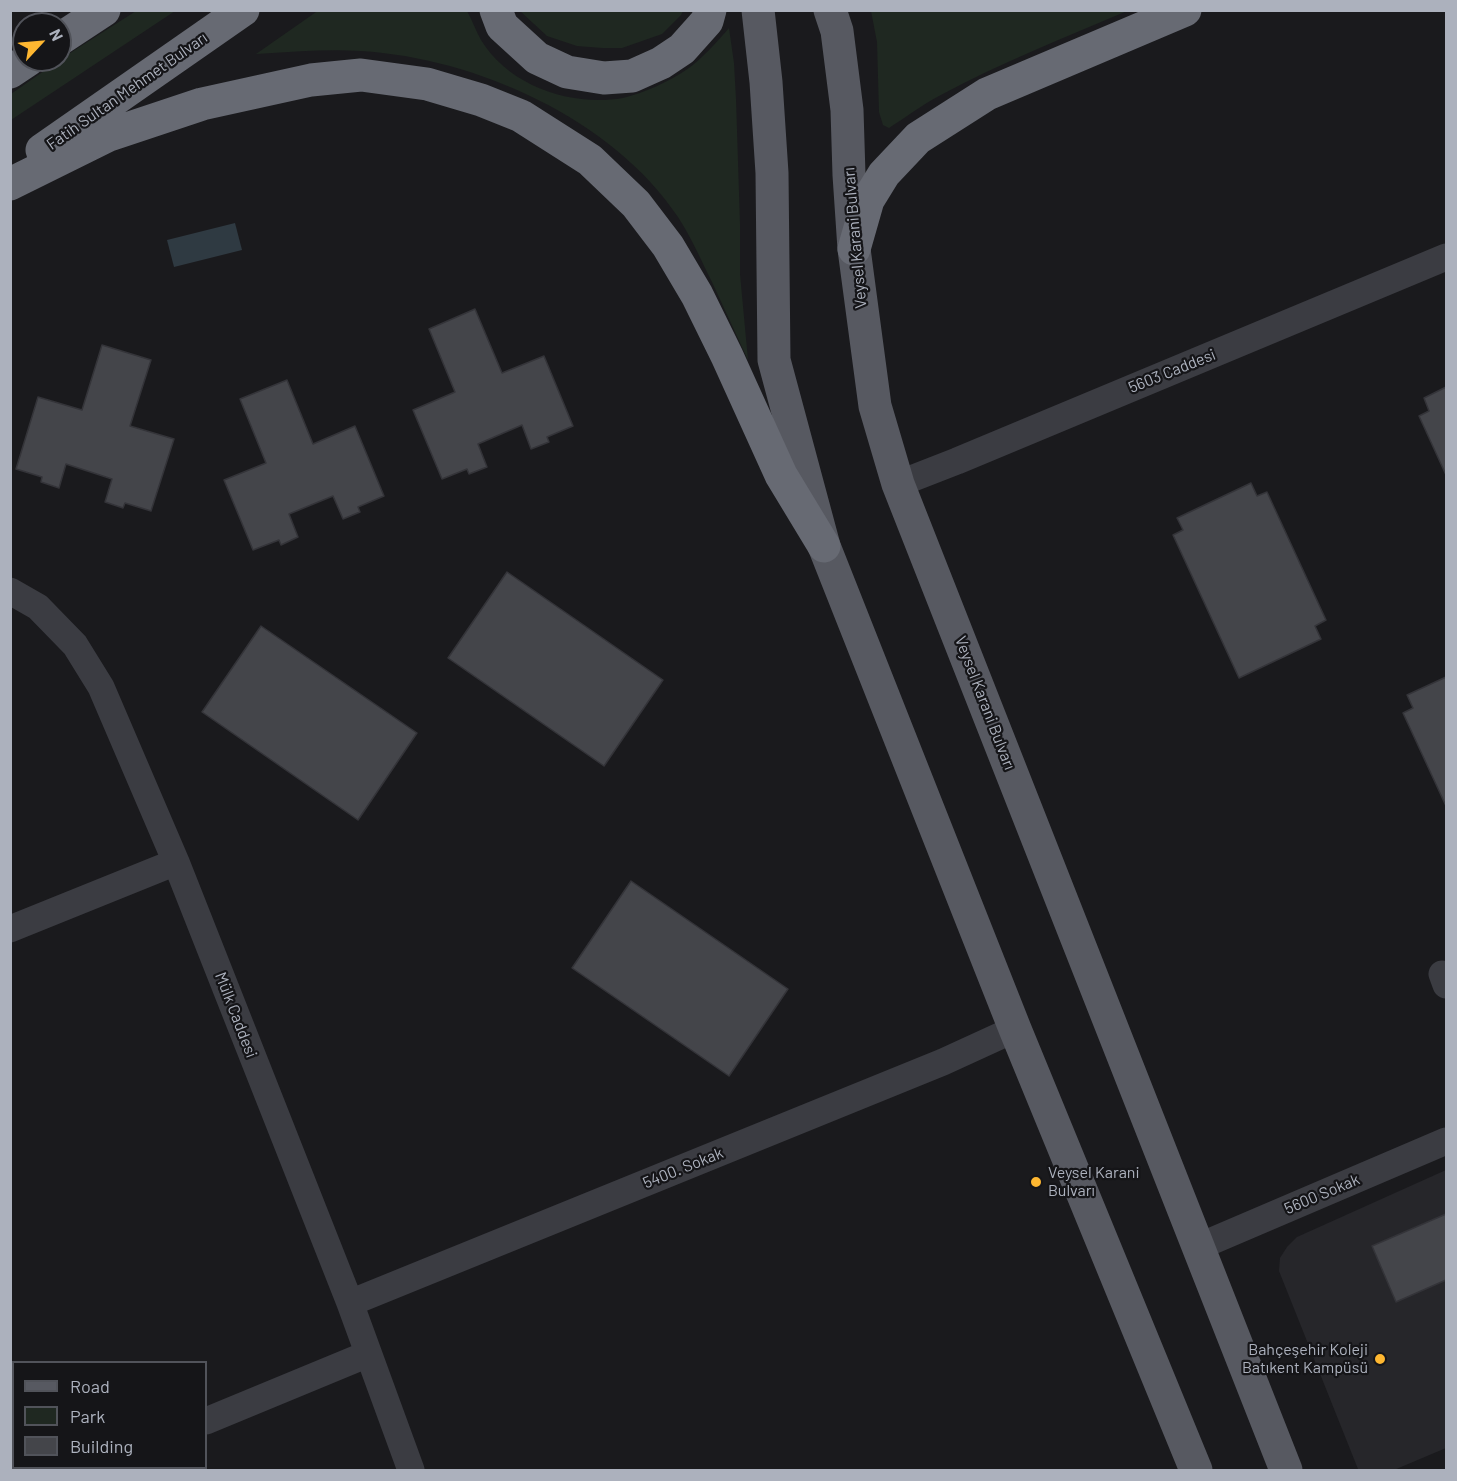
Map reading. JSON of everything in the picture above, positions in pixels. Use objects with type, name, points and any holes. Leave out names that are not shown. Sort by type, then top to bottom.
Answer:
[{"type":"highway","points":[[72,31],[104,10]]},
{"type":"highway","name":"Fatih Sultan Mehmet Bulvarı","points":[[10,172],[243,10]]},
{"type":"highway","points":[[496,10],[502,26],[537,58],[567,72],[604,78],[632,76],[661,63],[682,49],[707,21],[710,10]]},
{"type":"highway","points":[[854,249],[868,200],[884,174],[918,138],[987,94],[1185,10]]},
{"type":"highway","points":[[10,184],[109,135],[202,104],[312,80],[361,75],[427,84],[481,100],[521,116],[590,160],[636,204],[668,246],[697,295],[781,475],[824,546]]},
{"type":"main road","points":[[758,10],[766,82],[772,174],[774,360],[824,546],[1015,1029],[1196,1470]]},
{"type":"main road","name":"Veysel Karani Bulvarı","points":[[830,10],[837,31],[847,110],[854,249],[875,406],[898,484],[1286,1470]]},
{"type":"street","name":"5603 Caddesi","points":[[898,484],[1446,257]]},
{"type":"street","name":"Mülk Caddesi","points":[[10,591],[38,608],[75,645],[101,687],[176,862],[350,1303],[411,1470]]},
{"type":"street","points":[[10,929],[176,862]]},
{"type":"street","name":"5400. Sokak","points":[[350,1303],[943,1062],[1015,1029]]},
{"type":"street","name":"5600 Sokak","points":[[1198,1247],[1446,1141]]},
{"type":"street","points":[[207,1421],[368,1354]]},
{"type":"shaded area","points":[[235,223],[242,250],[174,267],[167,240]]},
{"type":"shaded area","name":"Bahçeşehir Koleji Batıkent Kampüsü","points":[[1446,1170],[1446,1448],[1394,1470],[1358,1469],[1279,1271],[1280,1258],[1297,1237]]},
{"type":"green space","points":[[319,10],[467,11],[481,40],[508,70],[543,90],[563,96],[603,100],[623,98],[664,83],[698,61],[729,28],[736,99],[740,274],[748,360],[700,257],[678,217],[650,182],[617,151],[579,123],[538,100],[495,81],[450,66],[405,56],[361,51],[256,54]]},
{"type":"green space","points":[[871,10],[1127,11],[1032,51],[962,84],[926,103],[889,128],[883,125],[879,112],[877,42]]},
{"type":"green space","points":[[136,11],[175,11],[11,120],[11,94],[43,72],[72,72],[72,52]]},
{"type":"green space","points":[[520,11],[683,11],[662,34],[622,48],[603,48],[577,46],[547,36]]},
{"type":"building","points":[[475,309],[502,373],[544,356],[573,426],[547,437],[549,442],[531,449],[522,425],[478,444],[487,467],[469,474],[467,469],[442,479],[413,410],[455,392],[429,329]]},
{"type":"building","points":[[102,345],[151,360],[130,426],[174,439],[151,511],[125,503],[123,508],[105,502],[112,479],[66,464],[59,488],[41,482],[42,477],[16,469],[38,397],[82,410]]},
{"type":"building","points":[[287,380],[313,444],[355,426],[384,496],[358,507],[360,512],[343,519],[333,496],[289,514],[298,537],[281,545],[279,540],[253,550],[224,480],[266,463],[240,399]]},
{"type":"building","points":[[1446,387],[1446,475],[1419,416],[1429,411],[1424,398]]},
{"type":"building","points":[[1251,483],[1257,496],[1267,492],[1326,620],[1315,626],[1321,639],[1239,678],[1173,535],[1183,530],[1177,518]]},
{"type":"building","points":[[507,572],[663,680],[604,766],[448,658]]},
{"type":"building","points":[[261,626],[417,733],[358,820],[202,712]]},
{"type":"building","points":[[1446,677],[1446,806],[1403,713],[1413,708],[1407,695]]},
{"type":"building","points":[[631,881],[788,989],[729,1076],[572,968]]},
{"type":"building","points":[[1446,1214],[1446,1280],[1396,1302],[1372,1246]]},
{"type":"place","name":"Veysel Karani Bulvarı","points":[[1036,1182]]},
{"type":"place","name":"Bahçeşehir Koleji Batıkent Kampüsü","points":[[1380,1359]]}]
